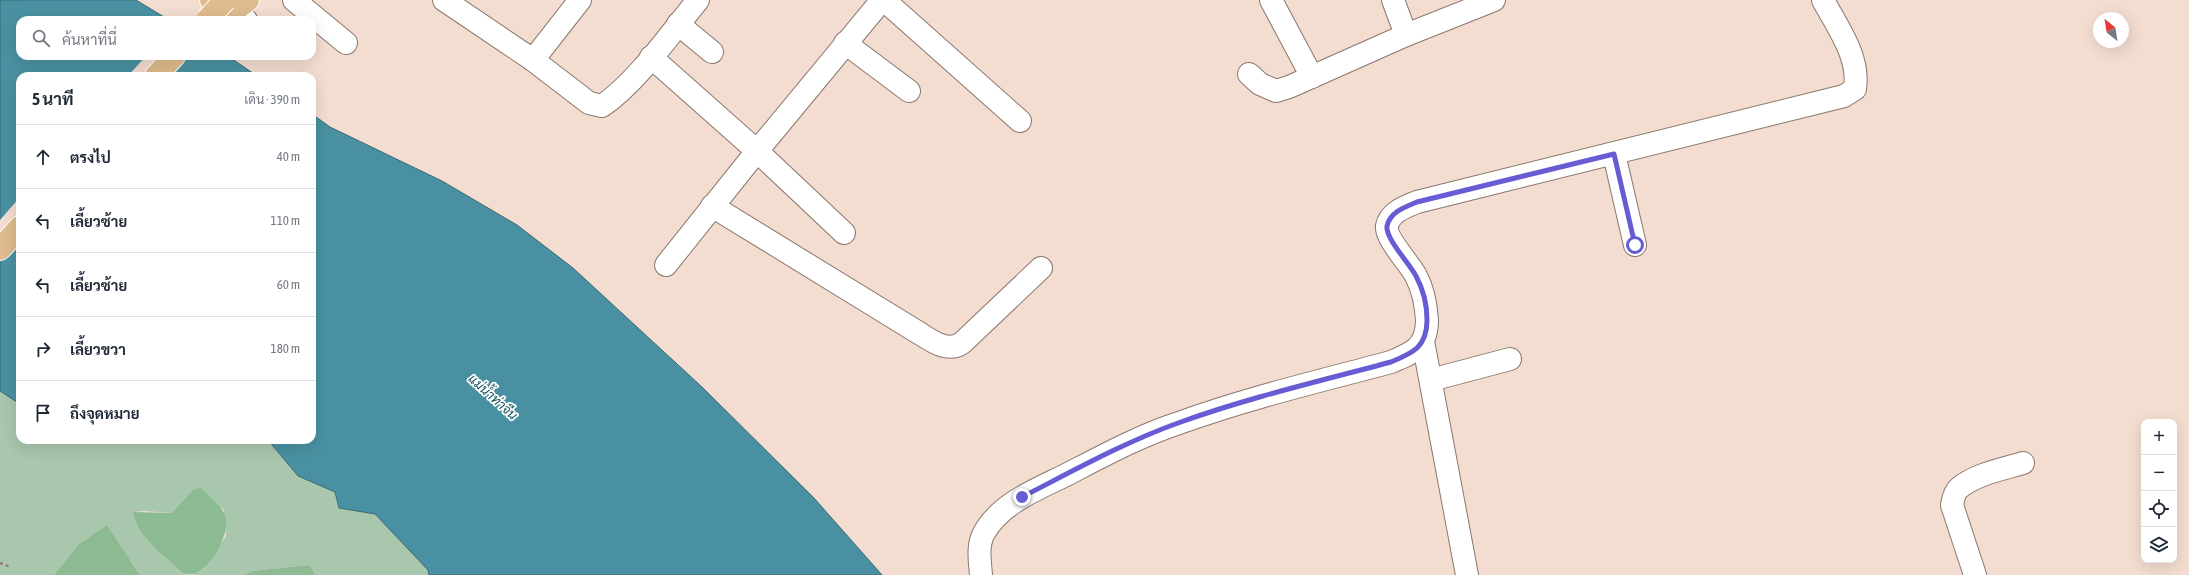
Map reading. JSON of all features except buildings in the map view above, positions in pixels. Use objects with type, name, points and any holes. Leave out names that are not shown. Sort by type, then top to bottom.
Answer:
[{"type":"main road","points":[[212,0],[224,12],[238,8]]},
{"type":"main road","points":[[217,16],[238,8]]},
{"type":"main road","points":[[160,72],[170,60]]},
{"type":"main road","points":[[0,249],[16,231]]},
{"type":"street","points":[[294,0],[313,16]]},
{"type":"street","points":[[444,0],[469,7],[589,104],[602,106],[613,98],[651,57],[698,0]]},
{"type":"street","points":[[533,60],[580,0]]},
{"type":"street","points":[[666,265],[757,151],[883,0],[1020,121]]},
{"type":"street","points":[[1271,0],[1312,77]]},
{"type":"street","points":[[1393,0],[1406,36]]},
{"type":"street","points":[[1250,74],[1260,84],[1276,91],[1493,0]]},
{"type":"street","points":[[981,575],[980,550],[983,534],[997,515],[1022,497],[1091,462],[1177,423],[1214,411],[1391,362],[1412,354],[1423,340],[1427,328],[1427,308],[1416,276],[1390,238],[1386,228],[1389,219],[1400,209],[1417,202],[1844,96],[1855,89],[1857,76],[1853,59],[1823,0]]},
{"type":"street","points":[[316,18],[346,43]]},
{"type":"street","points":[[678,24],[712,52]]},
{"type":"street","points":[[845,44],[909,91]]},
{"type":"street","points":[[651,57],[757,151],[844,233]]},
{"type":"street","points":[[1614,154],[1635,245]]},
{"type":"street","points":[[712,206],[918,333],[945,347],[955,348],[962,344],[1041,268]]},
{"type":"street","points":[[1423,340],[1467,575]]},
{"type":"street","points":[[1431,380],[1510,359]]},
{"type":"street","points":[[1975,575],[1952,505],[1954,497],[1958,488],[1974,479],[2023,463]]},
{"type":"path","points":[[0,563],[11,567]]},
{"type":"green space","points":[[0,391],[16,401],[16,444],[271,444],[298,476],[335,492],[339,508],[375,514],[428,570],[429,575],[315,575],[310,565],[252,571],[244,575],[193,575],[203,569],[226,536],[224,510],[214,504],[201,488],[172,513],[144,511],[133,512],[148,541],[182,573],[188,575],[140,575],[107,525],[79,544],[54,575],[0,575]]},
{"type":"green space","points":[[201,488],[225,514],[225,534],[218,550],[207,565],[194,574],[186,574],[182,573],[146,538],[136,522],[133,512],[172,513],[194,489]]},
{"type":"green space","points":[[107,525],[140,575],[54,575],[79,544]]},
{"type":"green space","points":[[310,565],[315,575],[244,575],[252,571]]},
{"type":"water","points":[[0,0],[136,0],[162,16],[16,16],[16,60],[234,60],[251,72],[16,72],[16,401],[0,391]]},
{"type":"water","name":"แม่น้ำท่าจีน","points":[[316,117],[330,127],[442,181],[517,225],[573,268],[702,387],[814,498],[882,575],[429,575],[428,570],[375,514],[339,508],[335,492],[298,476],[271,444],[316,444]]},
{"type":"pier","points":[[142,60],[170,60],[160,72],[132,72]]},
{"type":"pier","points":[[16,202],[16,231],[0,249],[0,220]]},
{"type":"route","points":[[1022,497],[1091,462],[1177,423],[1214,411],[1391,362],[1412,354],[1419,348],[1427,328],[1427,308],[1416,276],[1390,238],[1386,228],[1389,219],[1400,209],[1417,202],[1614,154],[1635,245]]}]
